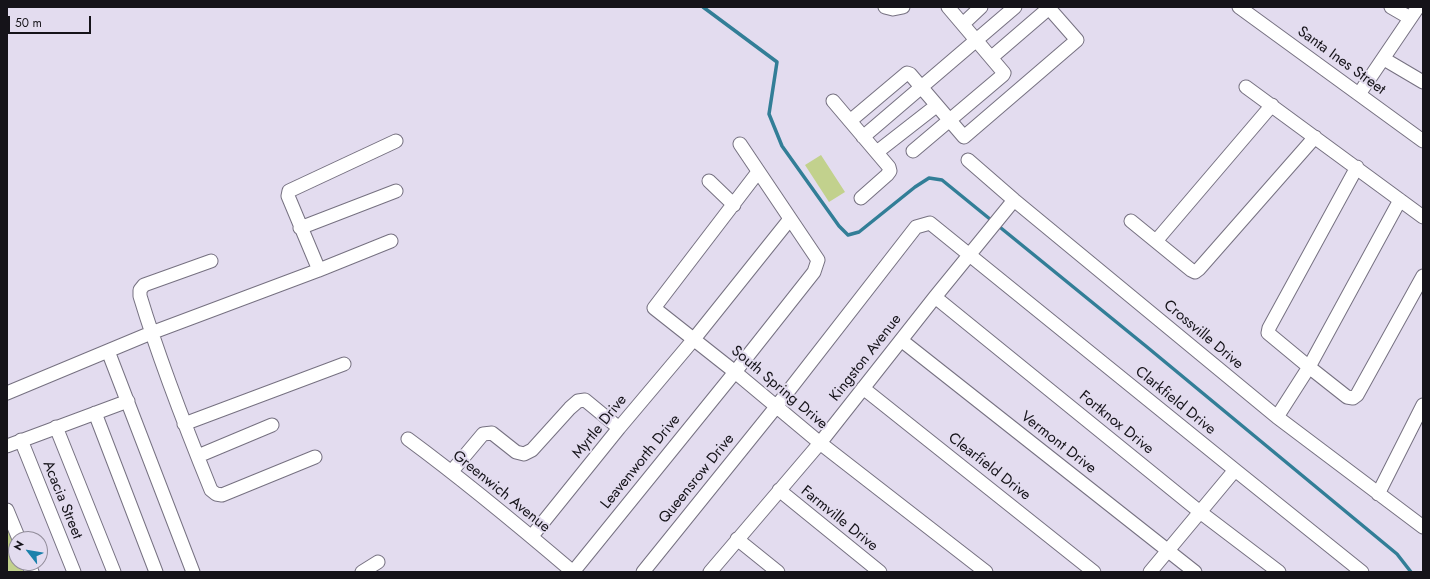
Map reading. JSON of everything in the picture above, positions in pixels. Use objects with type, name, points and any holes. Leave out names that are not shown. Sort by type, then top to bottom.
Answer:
[{"type":"street","points":[[885,7],[893,9],[903,7]]},
{"type":"street","points":[[913,151],[1003,75],[1004,72],[1004,70],[948,7]]},
{"type":"street","points":[[962,24],[981,7]]},
{"type":"street","points":[[863,137],[1015,7]]},
{"type":"street","name":"Santa Ines Street","points":[[1239,7],[1423,141]]},
{"type":"street","points":[[1391,7],[1410,18]]},
{"type":"street","points":[[1359,94],[1418,7]]},
{"type":"street","points":[[850,121],[905,74],[910,74],[964,137],[1076,40],[1048,8],[992,57]]},
{"type":"street","points":[[1384,59],[1423,82]]},
{"type":"street","points":[[1246,87],[1423,216]]},
{"type":"street","points":[[833,101],[890,170],[887,175],[861,198]]},
{"type":"street","points":[[1156,241],[1272,105]]},
{"type":"street","points":[[876,152],[936,106]]},
{"type":"street","points":[[1131,221],[1195,272],[1315,137]]},
{"type":"street","points":[[319,270],[300,228],[288,196],[289,190],[396,141]]},
{"type":"street","points":[[740,144],[790,219]]},
{"type":"street","name":"Crossville Drive","points":[[968,160],[1014,200],[1277,417],[1423,527]]},
{"type":"street","points":[[1357,167],[1269,328],[1268,333],[1347,397],[1353,398],[1358,395],[1423,276]]},
{"type":"street","name":"South Spring Drive","points":[[758,172],[654,308],[735,372],[820,443],[986,572]]},
{"type":"street","points":[[709,181],[734,204]]},
{"type":"street","points":[[300,228],[396,191]]},
{"type":"street","name":"Kingston Avenue","points":[[710,572],[820,443],[969,254],[1014,200]]},
{"type":"street","points":[[1277,417],[1309,367],[1400,200]]},
{"type":"street","name":"Myrtle Drive","points":[[532,536],[619,428],[694,339],[790,219]]},
{"type":"street","name":"Leavenworth Drive","points":[[573,572],[814,272],[818,260],[790,219]]},
{"type":"street","name":"Clarkfield Drive","points":[[776,407],[916,227],[930,223],[1362,572]]},
{"type":"street","points":[[7,392],[151,333],[319,270],[391,241]]},
{"type":"street","points":[[211,261],[144,285],[140,290],[140,296],[151,333],[184,424],[211,490],[216,494],[222,495],[315,457]]},
{"type":"street","name":"Fortknox Drive","points":[[935,297],[1200,512],[1279,572]]},
{"type":"street","name":"Vermont Drive","points":[[901,340],[1195,572]]},
{"type":"street","points":[[108,351],[193,572]]},
{"type":"street","points":[[184,424],[344,364]]},
{"type":"street","name":"Clearfield Drive","points":[[863,388],[1094,572]]},
{"type":"street","points":[[452,472],[483,434],[492,433],[516,452],[524,454],[532,450],[578,401],[585,400],[619,428]]},
{"type":"street","points":[[7,446],[128,401]]},
{"type":"street","points":[[1378,494],[1423,405]]},
{"type":"street","name":"Queensrow Drive","points":[[643,572],[776,407]]},
{"type":"street","points":[[94,413],[156,572]]},
{"type":"street","points":[[198,456],[272,425]]},
{"type":"street","points":[[56,427],[114,572]]},
{"type":"street","name":"Greenwich Avenue","points":[[408,439],[532,536],[573,572]]},
{"type":"street","name":"Acacia Street","points":[[21,440],[74,572]]},
{"type":"street","points":[[1150,572],[1234,470]]},
{"type":"street","name":"Farmville Drive","points":[[779,490],[880,572]]},
{"type":"street","points":[[7,510],[16,531]]},
{"type":"street","points":[[737,539],[778,572]]},
{"type":"street","points":[[362,572],[378,562]]},
{"type":"green space","points":[[821,155],[845,192],[829,202],[805,165]]},
{"type":"green space","points":[[7,527],[8,531],[8,571],[24,572],[7,572]]},
{"type":"waterway","points":[[703,7],[777,62],[769,114],[782,146],[839,226],[848,235],[859,232],[915,187],[929,178],[942,180],[1397,554],[1411,572]]}]
